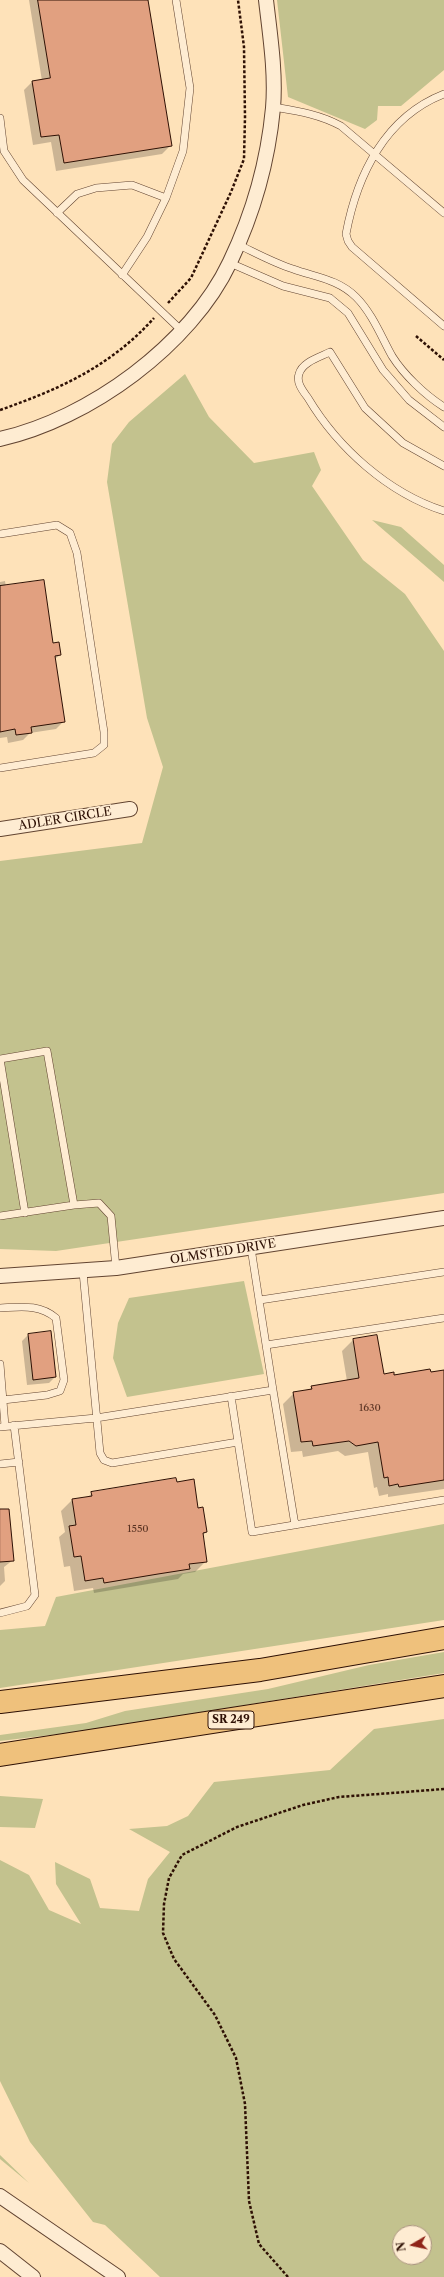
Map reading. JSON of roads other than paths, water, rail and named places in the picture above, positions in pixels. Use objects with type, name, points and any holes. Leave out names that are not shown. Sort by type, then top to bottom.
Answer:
[{"type":"main road","points":[[0,1702],[260,1670],[444,1638]]},
{"type":"main road","name":"SR 249","points":[[0,1755],[444,1686]]},
{"type":"street","points":[[0,438],[62,418],[107,393],[146,364],[182,331],[210,295],[230,263],[253,205],[265,157],[273,107],[271,43],[266,0]]},
{"type":"street","name":"ADLER CIRCLE","points":[[0,829],[130,809]]},
{"type":"street","name":"OLMSTED DRIVE","points":[[0,1276],[83,1272],[116,1268],[444,1218]]},
{"type":"street","points":[[0,2196],[118,2277]]},
{"type":"street","points":[[0,2251],[33,2277]]},
{"type":"lane","points":[[122,275],[147,237],[166,198],[183,151],[190,88],[176,0]]},
{"type":"lane","points":[[444,94],[431,99],[409,115],[390,132],[374,152],[360,180],[346,234],[348,241],[444,326]]},
{"type":"lane","points":[[273,107],[302,111],[326,118],[354,134],[444,213]]},
{"type":"lane","points":[[0,118],[4,151],[23,180],[182,331]]},
{"type":"lane","points":[[57,213],[77,194],[96,188],[132,185],[166,198]]},
{"type":"lane","points":[[238,244],[294,270],[316,275],[340,284],[356,296],[369,313],[394,358],[413,381],[444,407]]},
{"type":"lane","points":[[230,263],[283,286],[330,298],[348,313],[383,370],[409,400],[444,427]]},
{"type":"lane","points":[[444,466],[403,443],[370,413],[330,352],[302,366],[298,375],[299,384],[316,411],[337,439],[368,467],[396,487],[430,507],[444,512]]},
{"type":"lane","points":[[0,534],[57,525],[70,533],[77,554],[104,732],[104,745],[94,753],[0,768]]},
{"type":"lane","points":[[25,1213],[3,1097],[0,1059],[47,1051],[74,1205]]},
{"type":"lane","points":[[0,1216],[99,1202],[111,1216],[116,1268]]},
{"type":"lane","points":[[251,1248],[295,1525]]},
{"type":"lane","points":[[83,1272],[96,1418],[100,1453],[104,1460],[112,1463],[238,1442]]},
{"type":"lane","points":[[260,1300],[444,1272]]},
{"type":"lane","points":[[0,1308],[34,1306],[47,1310],[56,1318],[64,1380],[60,1391],[47,1395],[3,1400]]},
{"type":"lane","points":[[266,1345],[444,1318]]},
{"type":"lane","points":[[0,1364],[3,1400],[2,1426],[96,1418],[273,1390]]},
{"type":"lane","points":[[231,1396],[252,1532],[444,1500]]},
{"type":"lane","points":[[0,1613],[27,1606],[35,1595],[14,1425]]},
{"type":"lane","points":[[0,1464],[18,1462]]}]
